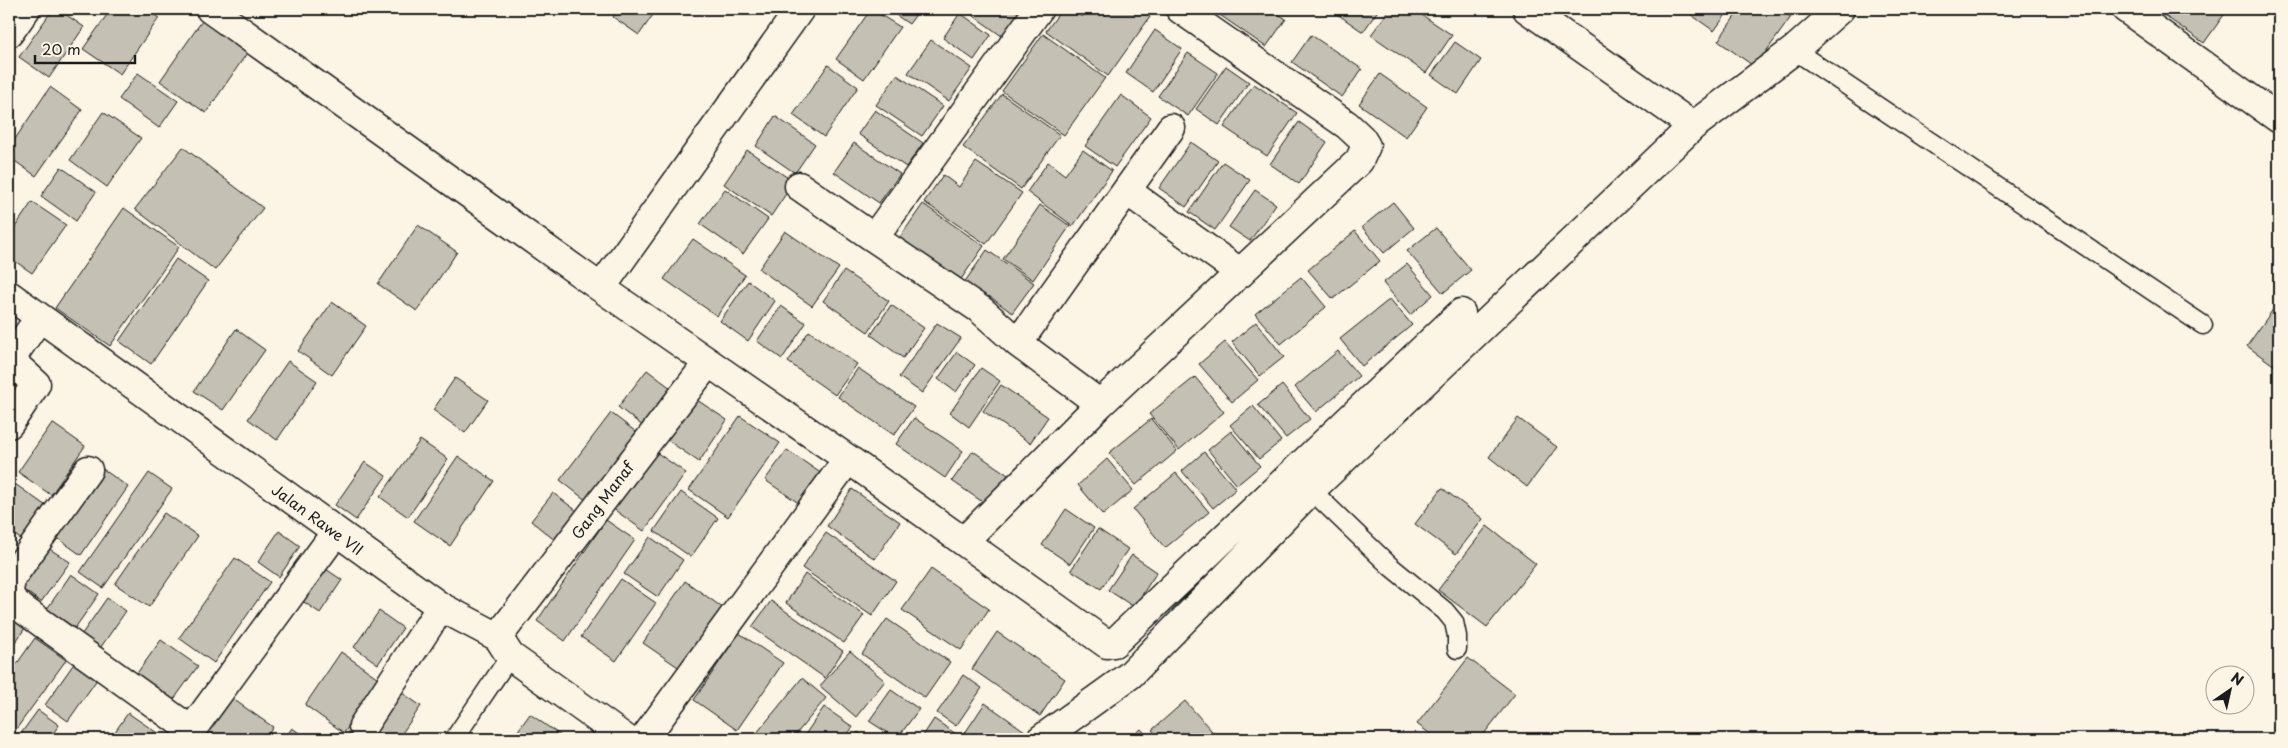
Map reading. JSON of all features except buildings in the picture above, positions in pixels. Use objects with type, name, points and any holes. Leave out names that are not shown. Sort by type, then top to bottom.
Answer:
[{"type":"street","points":[[9,33],[26,9]]},
{"type":"street","points":[[210,9],[708,364],[848,459],[1108,644],[1114,643],[1461,313]]},
{"type":"street","points":[[601,288],[800,9]]},
{"type":"street","points":[[874,238],[1039,9]]},
{"type":"street","points":[[964,541],[1100,404],[1359,161],[1366,146],[1361,138],[1347,125],[1180,9]]},
{"type":"street","points":[[1527,9],[1693,126]]},
{"type":"street","points":[[2126,9],[2279,119]]},
{"type":"street","points":[[1041,739],[1130,675],[1311,490],[1693,126],[1794,50],[1834,11]]},
{"type":"street","points":[[1018,343],[1171,128]]},
{"type":"street","points":[[799,186],[981,310],[1018,343],[1100,404]]},
{"type":"street","points":[[1127,191],[1241,273]]},
{"type":"street","name":"Jalan Rawe VII","points":[[9,295],[441,607],[504,647],[626,739]]},
{"type":"street","points":[[9,424],[36,384],[10,360],[39,318]]},
{"type":"street","name":"Gang Manaf","points":[[504,647],[708,364]]},
{"type":"street","points":[[644,739],[848,459]]},
{"type":"street","points":[[88,470],[12,577],[9,590],[11,599],[188,735],[336,532]]},
{"type":"street","points":[[363,726],[441,607]]},
{"type":"lane","points":[[1794,50],[2203,325]]},
{"type":"lane","points":[[1311,490],[1390,566],[1445,611],[1454,622],[1457,649]]},
{"type":"lane","points":[[454,739],[504,647]]}]
